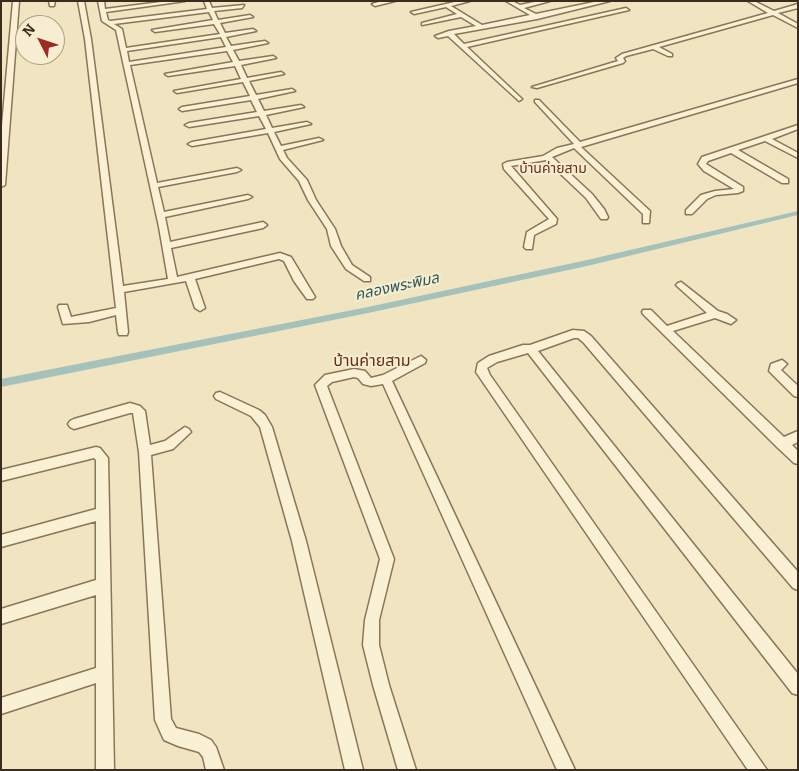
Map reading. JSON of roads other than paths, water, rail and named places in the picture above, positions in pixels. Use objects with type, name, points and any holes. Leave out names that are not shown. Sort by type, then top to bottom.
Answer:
[{"type":"street","points":[[1,185],[16,1]]},
{"type":"street","points":[[81,1],[88,39],[123,332]]},
{"type":"street","points":[[101,1],[105,21],[118,28],[124,50],[173,281]]},
{"type":"street","points":[[104,11],[183,1]]},
{"type":"street","points":[[206,1],[278,149],[284,159],[303,180],[312,200],[331,228],[336,246],[349,267],[354,272],[368,279]]},
{"type":"street","points":[[375,4],[393,1]]},
{"type":"street","points":[[414,12],[468,1]]},
{"type":"street","points":[[508,1],[565,32]]},
{"type":"street","points":[[519,7],[548,1]]},
{"type":"street","points":[[438,36],[609,1],[626,10],[463,46]]},
{"type":"street","points":[[750,1],[798,26]]},
{"type":"street","points":[[446,5],[481,27]]},
{"type":"street","points":[[108,24],[242,6]]},
{"type":"street","points":[[535,87],[621,62],[619,58],[621,56],[798,6]]},
{"type":"street","points":[[424,24],[462,16]]},
{"type":"street","points":[[155,30],[250,17]]},
{"type":"street","points":[[124,50],[253,31]]},
{"type":"street","points":[[449,33],[519,99]]},
{"type":"street","points":[[127,64],[265,43]]},
{"type":"street","points":[[654,47],[670,55]]},
{"type":"street","points":[[168,74],[273,58]]},
{"type":"street","points":[[177,91],[281,74]]},
{"type":"street","points":[[529,247],[530,234],[553,222],[553,220],[506,166],[512,162],[547,157],[560,150],[798,81]]},
{"type":"street","points":[[182,109],[292,91]]},
{"type":"street","points":[[537,101],[578,146],[647,214],[646,221]]},
{"type":"street","points":[[189,125],[301,106]]},
{"type":"street","points":[[192,144],[307,124]]},
{"type":"street","points":[[689,212],[704,197],[738,191],[740,189],[702,164],[705,159],[798,127]]},
{"type":"street","points":[[765,138],[798,156]]},
{"type":"street","points":[[278,149],[319,140]]},
{"type":"street","points":[[732,150],[785,181]]},
{"type":"street","points":[[547,157],[589,196],[600,209],[604,218]]},
{"type":"street","points":[[153,186],[237,170]]},
{"type":"street","points":[[160,214],[248,197]]},
{"type":"street","points":[[167,246],[263,225]]},
{"type":"street","points":[[119,290],[190,278],[284,257],[288,260],[298,281],[310,297]]},
{"type":"street","points":[[190,278],[200,308]]},
{"type":"street","points":[[682,285],[715,314],[731,320]]},
{"type":"street","points":[[63,307],[66,320],[70,321],[121,310]]},
{"type":"street","points":[[647,312],[798,459]]},
{"type":"street","points":[[665,330],[715,314]]},
{"type":"street","points":[[758,770],[482,372],[484,363],[522,349],[531,349],[573,334],[580,334],[587,339],[798,583]]},
{"type":"street","points":[[531,349],[798,687]]},
{"type":"street","points":[[407,770],[371,645],[372,620],[387,559],[321,385],[329,378],[354,373],[361,374],[367,381],[371,382],[386,379],[421,360]]},
{"type":"street","points":[[782,364],[775,367],[774,371],[797,390]]},
{"type":"street","points":[[386,379],[566,770]]},
{"type":"street","points":[[220,396],[255,413],[261,418],[266,427],[303,557],[354,770]]},
{"type":"street","points":[[74,424],[130,408],[136,409],[141,417],[146,452],[163,720],[170,734],[178,738],[199,742],[205,746],[210,753],[215,770]]},
{"type":"street","points":[[146,452],[169,445],[185,432]]},
{"type":"street","points":[[782,444],[798,436]]},
{"type":"street","points":[[1,476],[96,452],[102,458],[105,770]]},
{"type":"street","points":[[1,541],[102,513]]},
{"type":"street","points":[[1,617],[104,585]]},
{"type":"street","points":[[1,706],[104,674]]},
{"type":"waterway","name":"คลองพระพิมล","points":[[1,383],[368,310],[587,263],[798,213]]},
{"type":"district","name":"บ้านค่ายสาม","points":[[553,169]]},
{"type":"district","name":"บ้านค่ายสาม","points":[[372,362]]}]
